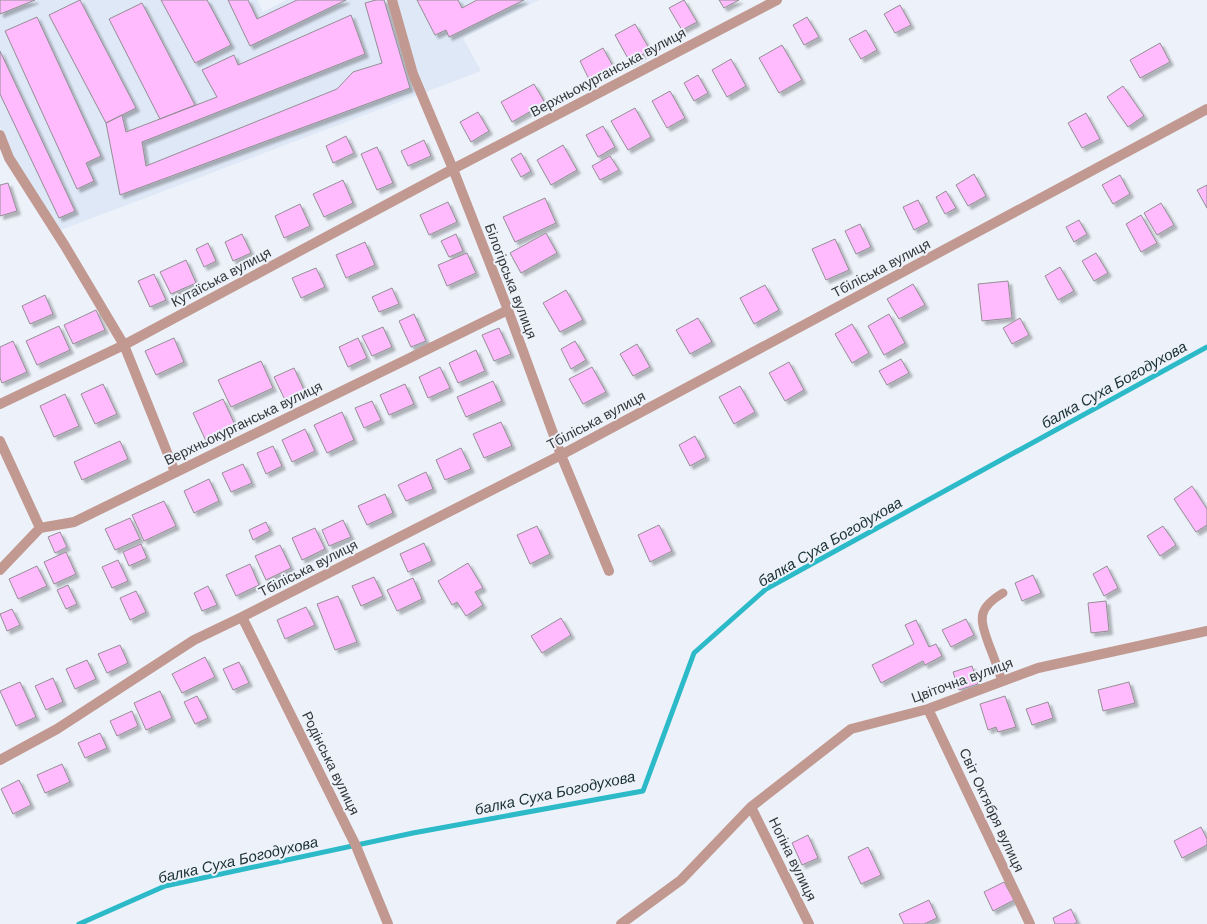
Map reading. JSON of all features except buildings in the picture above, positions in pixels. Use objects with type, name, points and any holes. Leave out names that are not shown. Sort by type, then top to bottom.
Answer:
[{"type":"street","name":"Білогірська вулиця","points":[[392,0],[412,74],[453,169],[508,310],[561,455],[609,571]]},
{"type":"street","name":"Верхньокурганська вулиця","points":[[453,169],[777,0]]},
{"type":"street","name":"Тбіліська вулиця","points":[[0,760],[57,729],[194,640],[561,455],[1207,109]]},
{"type":"street","points":[[0,135],[8,158],[65,246],[124,345],[175,472]]},
{"type":"street","name":"Кутаїська вулиця","points":[[0,404],[124,345],[453,169]]},
{"type":"street","name":"Верхньокурганська вулиця","points":[[40,528],[74,522],[508,310]]},
{"type":"street","points":[[0,441],[40,528],[0,570]]},
{"type":"street","name":"Родінська вулиця","points":[[242,617],[356,846],[388,924]]},
{"type":"street","name":"Цвiточна вулиця","points":[[621,924],[681,880],[751,807],[851,729],[928,709],[1038,668],[1207,631]]},
{"type":"street","name":"Світ Октября вулиця","points":[[928,709],[1030,924]]},
{"type":"street","name":"Ногіна вулиця","points":[[751,807],[809,924]]},
{"type":"lane","points":[[1002,681],[981,623],[983,612],[991,600],[1003,593]]},
{"type":"shaded area","points":[[0,0],[257,0],[263,12],[286,0],[539,0],[463,38],[481,71],[58,231],[11,155],[0,127]]},
{"type":"waterway","name":"балка Суха Богодухова","points":[[79,924],[165,886],[413,833],[643,791],[694,653],[766,589],[1207,347]]}]
